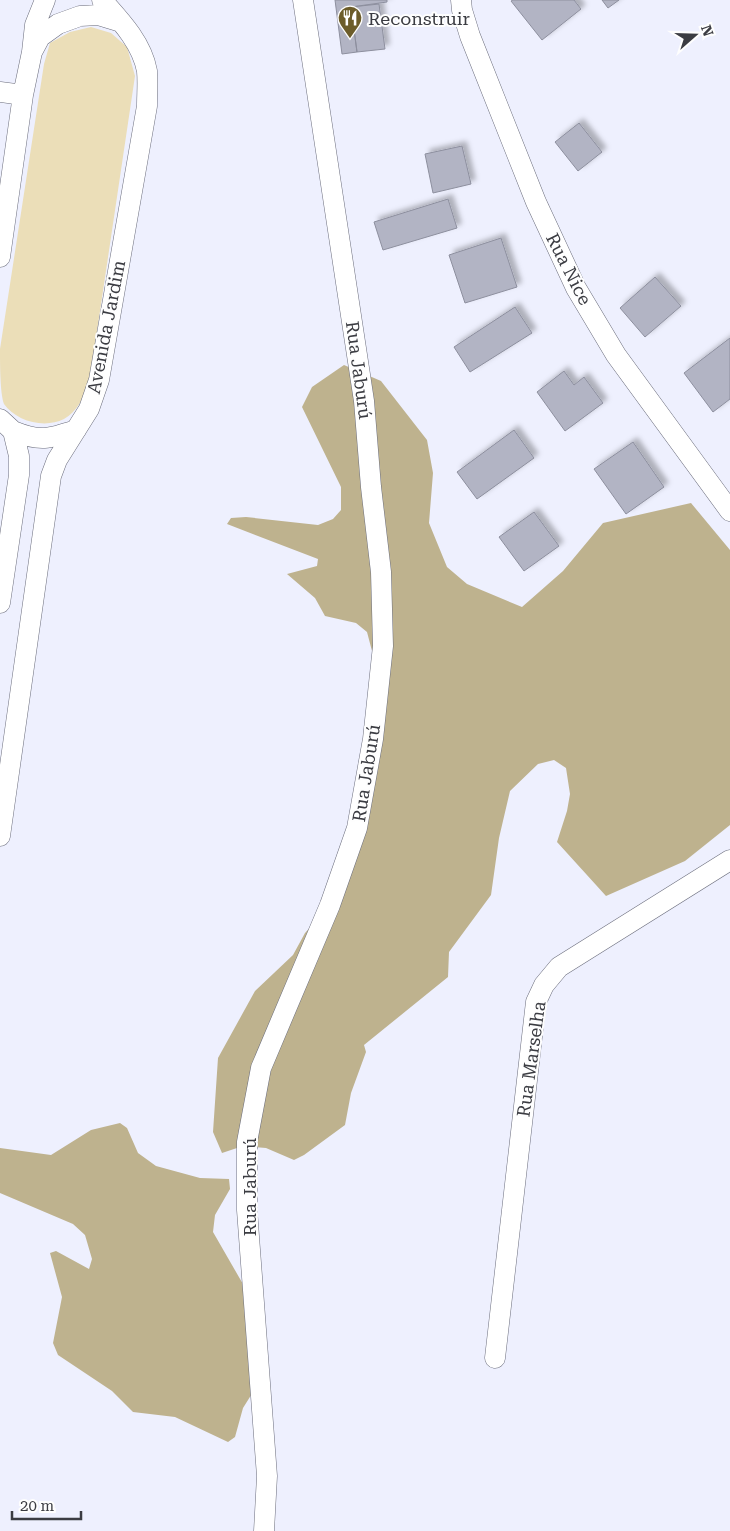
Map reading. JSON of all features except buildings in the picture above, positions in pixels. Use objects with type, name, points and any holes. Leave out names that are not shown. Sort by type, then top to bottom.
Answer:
[{"type":"street","points":[[0,257],[35,24],[45,0]]},
{"type":"street","name":"Avenida Jardim","points":[[0,836],[51,476],[57,460],[90,409],[99,380],[147,106],[147,71],[138,46],[102,0]]},
{"type":"street","name":"Rua Jaburú","points":[[264,1531],[267,1476],[247,1210],[247,1142],[261,1068],[330,905],[357,828],[373,739],[383,646],[381,572],[371,487],[364,401],[303,0]]},
{"type":"street","name":"Rua Nice","points":[[461,0],[462,10],[474,45],[536,202],[576,288],[616,355],[730,511]]},
{"type":"street","points":[[32,52],[40,37],[58,24],[80,16],[98,15],[121,22]]},
{"type":"street","points":[[0,92],[24,96]]},
{"type":"street","points":[[6,425],[29,438],[47,439],[76,430]]},
{"type":"street","points":[[0,603],[20,475],[19,456],[6,425]]},
{"type":"street","name":"Rua Marselha","points":[[495,1358],[536,1002],[544,985],[558,967],[730,860]]},
{"type":"shaded area","points":[[91,27],[111,33],[127,47],[135,76],[89,385],[79,404],[69,416],[56,422],[31,422],[16,415],[4,404],[1,385],[0,349],[44,64],[50,43],[70,32]]},
{"type":"shaded area","points":[[344,365],[381,381],[427,440],[433,473],[429,523],[447,567],[467,584],[522,607],[563,571],[603,523],[691,503],[730,550],[730,825],[685,861],[606,896],[557,842],[567,811],[570,794],[566,768],[554,760],[538,764],[510,791],[499,838],[491,895],[449,952],[448,977],[364,1045],[366,1052],[351,1093],[345,1125],[304,1155],[294,1160],[266,1148],[243,1146],[222,1153],[213,1132],[218,1058],[255,991],[293,955],[305,933],[332,903],[382,689],[367,632],[356,623],[325,616],[315,598],[287,574],[317,566],[318,559],[227,524],[231,518],[246,517],[318,525],[333,519],[341,510],[341,487],[302,407],[312,387]]},
{"type":"shaded area","points":[[120,1123],[127,1128],[138,1153],[156,1166],[200,1178],[229,1179],[230,1189],[215,1215],[213,1232],[251,1298],[263,1376],[243,1408],[235,1437],[228,1442],[175,1417],[133,1412],[112,1391],[58,1355],[53,1343],[62,1297],[50,1253],[56,1251],[89,1269],[92,1259],[85,1235],[73,1224],[0,1193],[0,1148],[51,1155],[91,1130]]},
{"type":"place","name":"Reconstruir","points":[[350,39]]}]
